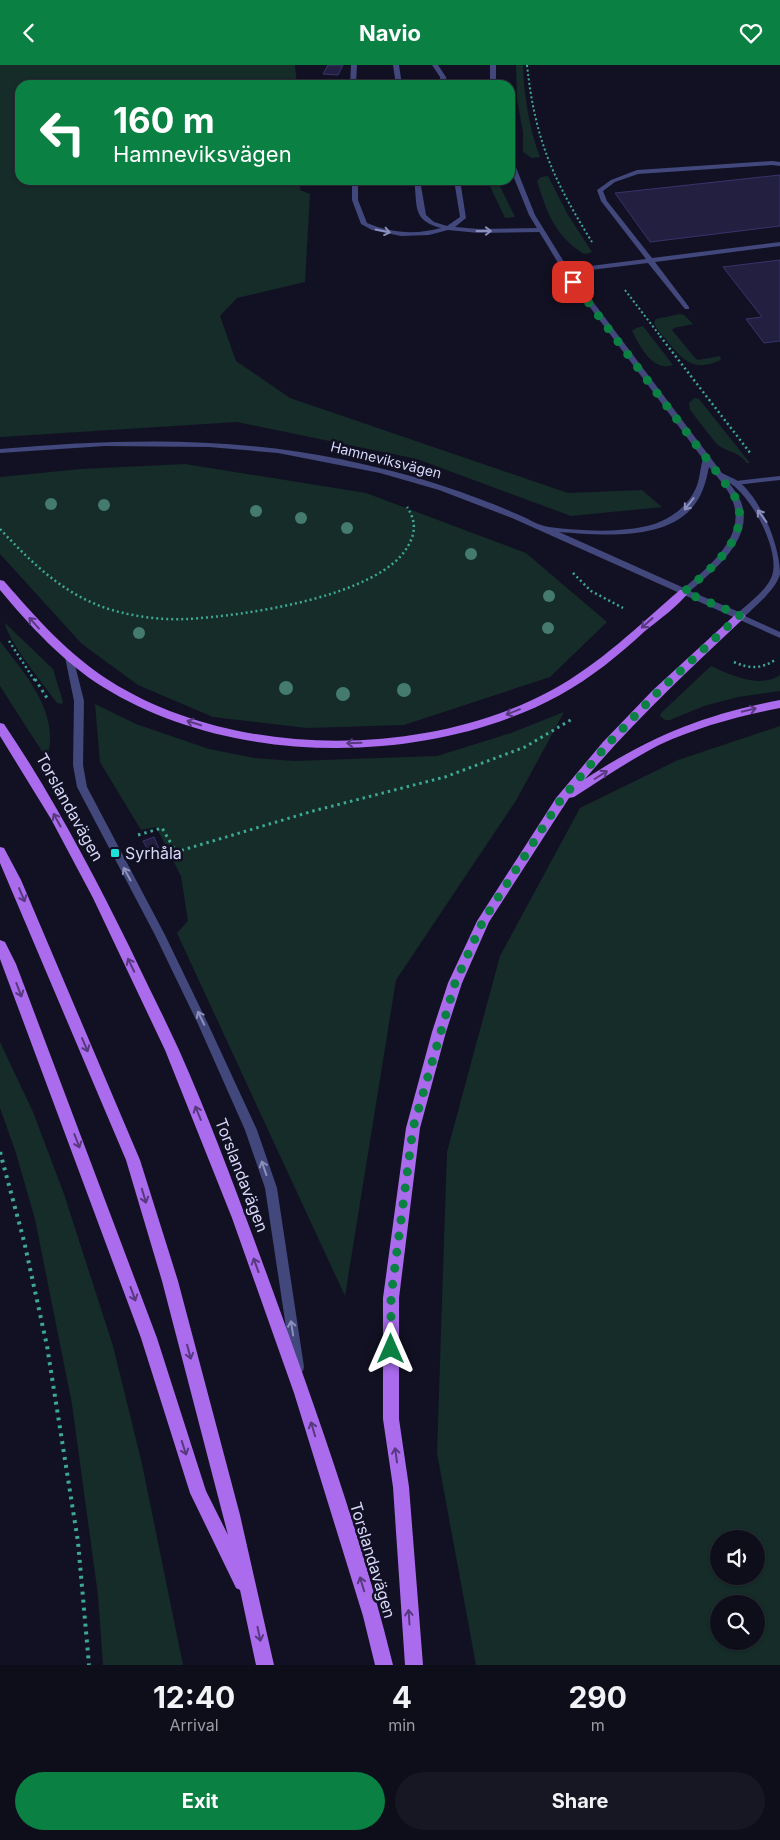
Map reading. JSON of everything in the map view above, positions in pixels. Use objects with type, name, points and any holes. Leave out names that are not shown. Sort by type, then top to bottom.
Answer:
[{"type":"main road","points":[[0,583],[36,626],[69,657],[108,685],[144,704],[202,725],[255,737],[302,743],[356,743],[400,740],[437,734],[498,719],[554,694],[595,669],[684,592]]},
{"type":"main road","points":[[414,1665],[401,1487],[391,1419],[391,1297],[413,1128],[455,983],[483,921],[560,801],[607,745],[650,699],[740,615]]},
{"type":"main road","points":[[560,801],[640,751],[688,729],[749,710],[780,704]]},
{"type":"main road","name":"Torslandavägen","points":[[0,727],[52,811],[99,898],[172,1049],[239,1218],[302,1393],[372,1616],[384,1665]]},
{"type":"main road","points":[[0,851],[15,880],[133,1160],[170,1281],[232,1515],[265,1665]]},
{"type":"main road","points":[[0,945],[9,964],[149,1339],[198,1493],[252,1602]]},
{"type":"street","points":[[352,80],[354,65]]},
{"type":"street","points":[[396,65],[398,80]]},
{"type":"street","points":[[435,65],[443,80]]},
{"type":"street","points":[[493,65],[493,80]]},
{"type":"street","points":[[687,308],[604,201],[600,190],[612,181],[637,172],[780,164]]},
{"type":"street","points":[[515,171],[541,230],[566,271],[719,475],[737,502],[740,515],[732,542],[724,554],[684,592]]},
{"type":"street","points":[[355,185],[355,200],[364,224],[373,229],[412,235],[450,228],[463,218],[458,185]]},
{"type":"street","points":[[418,185],[423,217],[430,223],[476,231],[541,230]]},
{"type":"street","points":[[566,271],[780,244]]},
{"type":"street","name":"Hamneviksvägen","points":[[0,451],[41,447],[158,443],[207,444],[276,451],[329,460],[442,488],[496,508],[740,615],[780,635]]},
{"type":"street","points":[[542,528],[620,533],[661,525],[679,516],[691,503],[705,473],[706,460]]},
{"type":"street","points":[[719,475],[736,483],[772,529],[777,541],[780,565],[772,583],[740,615]]},
{"type":"street","points":[[736,483],[780,478]]},
{"type":"street","points":[[69,657],[79,701],[78,765],[82,787],[160,935],[203,1024],[251,1130],[271,1188],[302,1393]]},
{"type":"path","points":[[0,529],[41,573],[59,587],[81,598],[124,613],[153,618],[186,619],[234,615],[268,609],[331,594],[361,583],[395,562],[406,552],[412,541],[415,529],[412,513],[405,504]]},
{"type":"path","points":[[571,572],[591,591],[649,621]]},
{"type":"path","points":[[706,648],[744,667],[758,668],[768,665],[780,657]]},
{"type":"path","points":[[0,1152],[24,1241],[47,1346],[78,1542],[89,1665]]},
{"type":"green space","points":[[0,65],[295,65],[296,80],[15,80],[15,185],[300,185],[300,190],[310,194],[305,282],[237,298],[220,316],[236,361],[290,398],[568,493],[642,490],[662,507],[571,516],[417,459],[237,422],[0,437]]},
{"type":"green space","points":[[516,65],[523,65],[528,112],[540,157],[532,158],[523,152],[523,132],[517,99]]},
{"type":"green space","points":[[548,176],[568,215],[592,252],[584,254],[578,250],[556,228],[537,181],[541,177]]},
{"type":"green space","points":[[489,185],[499,185],[515,217],[505,218]]},
{"type":"green space","points":[[680,314],[684,315],[693,324],[672,330],[695,358],[698,360],[720,356],[721,360],[697,365],[679,355],[658,331],[654,323],[656,319]]},
{"type":"green space","points":[[643,326],[673,365],[659,365],[643,350],[632,331]]},
{"type":"green space","points":[[694,398],[699,399],[750,463],[747,463],[739,455],[715,442],[690,410],[689,403]]},
{"type":"green space","points":[[185,464],[366,493],[526,553],[607,622],[550,677],[404,725],[307,728],[213,717],[138,685],[82,644],[0,554],[0,477],[81,469]]},
{"type":"green space","points":[[5,623],[53,669],[62,704],[57,703],[28,664],[13,641]]},
{"type":"green space","points":[[0,641],[29,679],[44,708],[49,723],[50,738],[48,754],[45,756],[0,686]]},
{"type":"green space","points":[[711,666],[754,681],[772,679],[780,675],[780,691],[738,697],[704,706],[670,720],[665,720],[660,716]]},
{"type":"green space","points":[[95,704],[136,724],[209,749],[254,758],[294,761],[437,756],[511,733],[564,712],[517,799],[396,980],[345,1296],[177,933],[188,921],[181,876],[156,827],[141,830],[100,762]]},
{"type":"green space","points":[[780,726],[780,1665],[476,1665],[437,1453],[447,1152],[500,956],[580,808],[678,760]]},
{"type":"green space","points":[[0,1042],[33,1112],[64,1194],[113,1346],[142,1464],[183,1665],[103,1665],[98,1595],[72,1404],[35,1219],[16,1153],[0,1108]]},
{"type":"building","points":[[328,65],[343,65],[338,75],[323,74]]},
{"type":"building","points":[[780,175],[780,226],[650,242],[615,193]]},
{"type":"building","points":[[780,260],[780,341],[764,343],[746,319],[762,317],[723,267]]},
{"type":"building","points":[[154,837],[160,851],[150,854],[143,841]]},
{"type":"place","name":"Syrhåla","points":[[115,853]]},
{"type":"route","points":[[391,1349],[391,1297],[413,1128],[439,1032],[455,983],[483,921],[560,801],[607,745],[657,693],[740,615],[684,592],[713,566],[732,542],[740,515],[737,502],[719,475],[573,282]]}]
